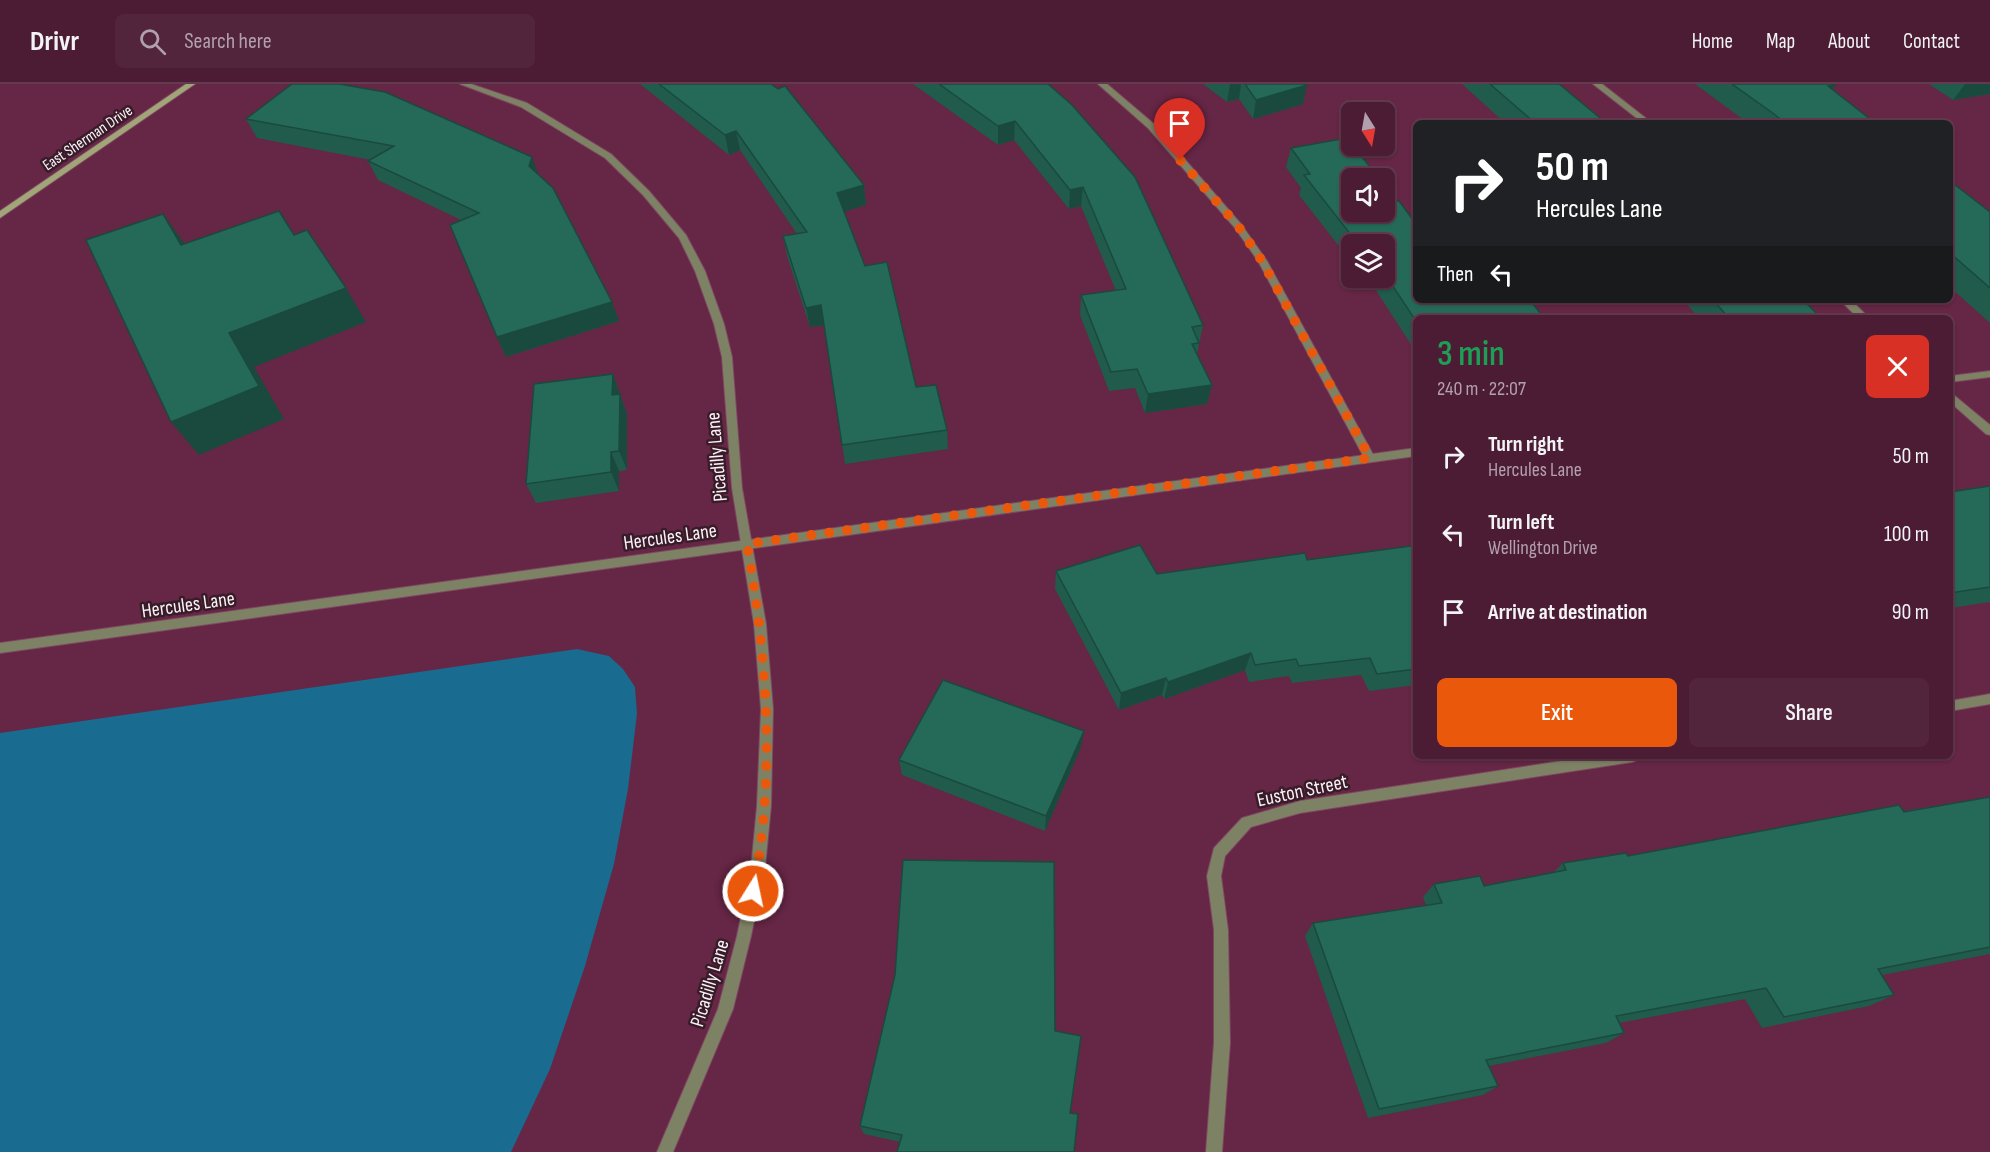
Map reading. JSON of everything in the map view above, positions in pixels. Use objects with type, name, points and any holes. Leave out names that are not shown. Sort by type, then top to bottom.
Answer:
[{"type":"main road","name":"East Sherman Drive","points":[[0,215],[191,84]]},
{"type":"street","name":"Picadilly Lane","points":[[464,84],[524,105],[608,156],[646,193],[682,237],[700,271],[719,324],[727,357],[737,488],[760,624],[767,709],[764,806],[758,868],[744,936],[725,1009],[665,1152]]},
{"type":"street","points":[[1102,84],[1151,126],[1238,226],[1262,261],[1370,458]]},
{"type":"street","points":[[1597,84],[1644,120]]},
{"type":"street","points":[[1848,303],[1861,315]]},
{"type":"street","points":[[1953,379],[1990,374]]},
{"type":"street","points":[[1953,399],[1990,431]]},
{"type":"street","name":"Hercules Lane","points":[[0,648],[1413,452]]},
{"type":"street","points":[[1953,705],[1990,699]]},
{"type":"street","name":"Euston Street","points":[[1214,1152],[1222,1043],[1221,930],[1214,876],[1219,853],[1247,822],[1300,807],[1612,759]]},
{"type":"water","points":[[577,649],[609,656],[623,669],[635,687],[637,714],[628,789],[614,864],[585,966],[550,1069],[511,1152],[0,1152],[0,733]]},
{"type":"building","points":[[292,84],[339,84],[385,92],[532,157],[529,166],[553,188],[612,302],[497,337],[450,225],[479,213],[368,161],[394,146],[246,119]]},
{"type":"building","points":[[659,84],[771,84],[778,89],[785,86],[864,185],[837,193],[865,266],[887,262],[916,387],[936,385],[947,430],[842,445],[821,305],[806,308],[783,236],[807,232],[736,131],[725,135]]},
{"type":"building","points":[[939,84],[1048,84],[1072,105],[1135,177],[1203,325],[1192,327],[1199,343],[1192,344],[1212,385],[1148,394],[1137,369],[1111,372],[1081,295],[1126,289],[1083,187],[1070,190],[1015,121],[998,126]]},
{"type":"building","points":[[1245,84],[1306,84],[1307,85],[1256,100]]},
{"type":"building","points":[[1490,84],[1559,84],[1602,120],[1532,120]]},
{"type":"building","points":[[1732,84],[1834,84],[1828,86],[1871,120],[1781,120]]},
{"type":"building","points":[[1341,139],[1341,156],[1361,156],[1371,168],[1341,168],[1341,222],[1395,222],[1395,200],[1399,201],[1413,220],[1413,303],[1532,303],[1542,315],[1413,316],[1394,288],[1395,234],[1350,234],[1304,175],[1310,174],[1291,148]]},
{"type":"building","points":[[1953,183],[1990,212],[1990,288],[1953,256]]},
{"type":"building","points":[[279,211],[294,235],[307,230],[346,288],[229,333],[259,386],[171,422],[86,240],[163,214],[181,245]]},
{"type":"building","points":[[1716,303],[1806,303],[1818,315],[1726,315]]},
{"type":"building","points":[[613,374],[612,395],[620,394],[619,451],[611,452],[611,472],[526,484],[534,384]]},
{"type":"building","points":[[1990,486],[1990,587],[1953,593],[1953,492]]},
{"type":"building","points":[[1140,545],[1157,574],[1305,553],[1307,560],[1411,546],[1413,549],[1413,669],[1377,674],[1370,658],[1299,666],[1296,659],[1255,665],[1251,653],[1168,682],[1166,678],[1121,693],[1056,571]]},
{"type":"building","points":[[943,680],[1084,731],[1046,816],[899,760]]},
{"type":"building","points":[[1990,797],[1990,947],[1878,969],[1894,995],[1784,1017],[1766,988],[1616,1016],[1624,1033],[1486,1060],[1498,1086],[1379,1109],[1313,923],[1442,903],[1434,884],[1480,876],[1484,886],[1566,870],[1563,863],[1626,853],[1628,856],[1899,805],[1904,812]]},
{"type":"building","points":[[903,860],[1054,862],[1055,1031],[1081,1036],[1070,1113],[1078,1114],[1074,1152],[897,1152],[902,1135],[860,1126],[895,975]]},
{"type":"route","points":[[753,891],[758,868],[764,806],[767,709],[760,624],[747,544],[1370,458],[1262,261],[1238,226],[1180,160]]}]
